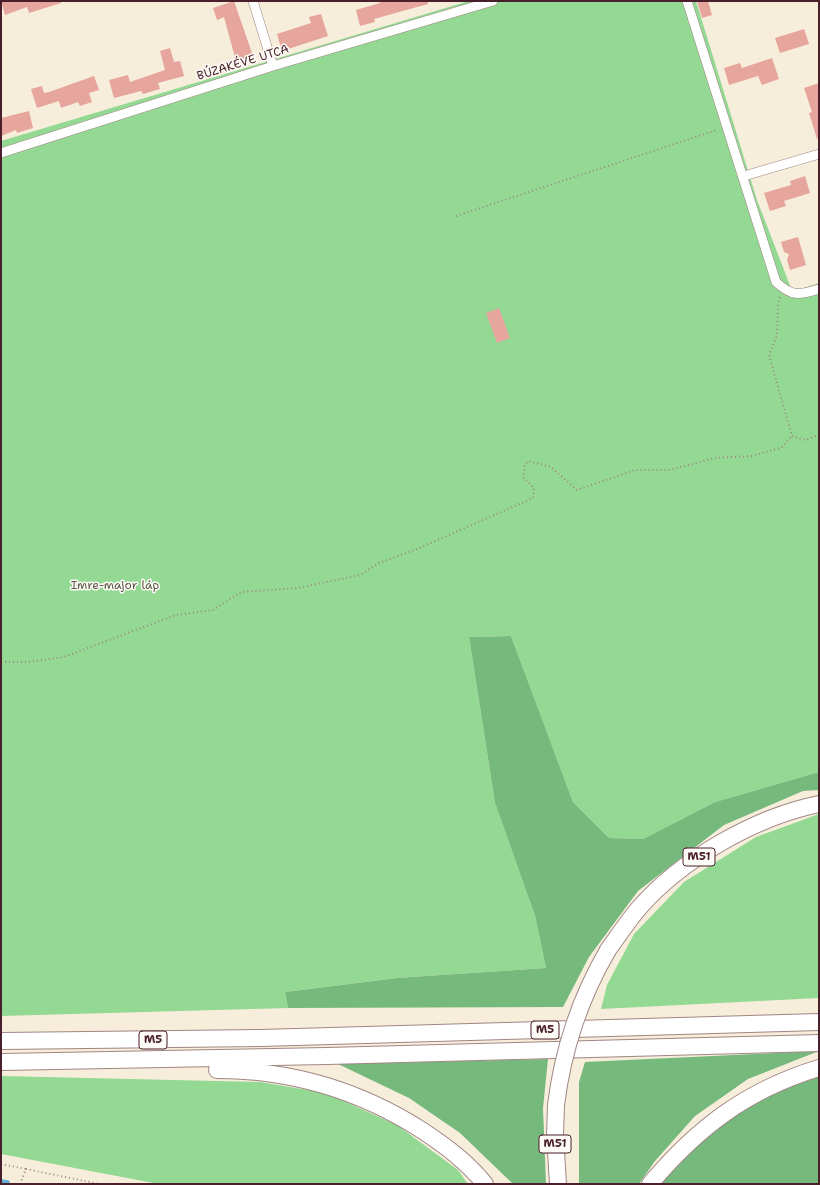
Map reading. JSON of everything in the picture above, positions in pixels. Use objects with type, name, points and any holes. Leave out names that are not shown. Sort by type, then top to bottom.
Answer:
[{"type":"highway","name":"M51","points":[[558,1184],[555,1135],[556,1105],[565,1055],[573,1025],[594,974],[608,950],[632,917],[651,896],[679,872],[704,854],[746,830],[773,818],[819,804]]},
{"type":"highway","points":[[786,1023],[819,1012]]},
{"type":"highway","name":"M5","points":[[1,1041],[261,1038],[819,1022]]},
{"type":"highway","name":"M5","points":[[1,1062],[100,1061],[819,1043]]},
{"type":"highway","points":[[100,1061],[159,1069],[238,1070],[299,1077],[346,1092],[392,1113],[453,1151],[485,1184]]},
{"type":"highway","points":[[650,1184],[685,1146],[723,1114],[754,1094],[776,1083],[819,1068]]},
{"type":"street","points":[[253,1],[273,66]]},
{"type":"street","name":"BÚZAKÉVE UTCA","points":[[1,152],[273,66],[492,1]]},
{"type":"street","points":[[687,1],[779,285],[789,292],[802,295],[819,289]]},
{"type":"street","points":[[744,176],[819,154]]},
{"type":"path","points":[[456,216],[728,126]]},
{"type":"path","points":[[779,285],[777,335],[768,355],[792,436]]},
{"type":"path","points":[[792,436],[805,440],[819,435]]},
{"type":"path","points":[[1,662],[28,662],[64,657],[176,615],[213,610],[241,592],[298,588],[360,575],[379,563],[417,549],[533,498],[534,488],[523,477],[525,464],[529,461],[551,467],[577,490],[635,470],[670,470],[715,458],[751,456],[781,448],[792,436]]},
{"type":"path","points":[[1,1164],[99,1184]]},
{"type":"path","points":[[20,1184],[26,1169]]},
{"type":"green space","name":"Imre-major láp","points":[[469,1],[696,1],[757,200],[791,288],[800,289],[819,283],[819,772],[715,802],[643,839],[609,838],[573,802],[511,636],[469,637],[495,803],[535,916],[546,968],[397,978],[285,992],[288,1008],[1,1016],[1,141]]},
{"type":"green space","points":[[511,636],[573,802],[609,838],[643,839],[715,802],[819,772],[819,790],[803,791],[724,825],[638,891],[589,957],[563,1007],[288,1008],[285,992],[397,978],[546,968],[535,916],[495,803],[469,637]]},
{"type":"green space","points":[[819,814],[819,998],[601,1009],[607,985],[634,934],[684,882],[756,837]]},
{"type":"green space","points":[[819,1051],[748,1079],[695,1116],[655,1161],[639,1184],[579,1184],[579,1082],[585,1062]]},
{"type":"green space","points":[[548,1059],[543,1108],[546,1184],[513,1184],[460,1133],[409,1098],[338,1064]]},
{"type":"green space","points":[[819,1073],[819,1184],[659,1184],[697,1142],[779,1086]]},
{"type":"green space","points":[[1,1076],[260,1082],[326,1093],[397,1125],[458,1170],[468,1184],[159,1184],[1,1154]]},
{"type":"building","points":[[1,1],[61,1],[61,3],[29,13],[27,7],[5,15]]},
{"type":"building","points":[[234,1],[253,56],[236,61],[224,17],[217,20],[213,8]]},
{"type":"building","points":[[380,1],[428,1],[428,4],[374,19],[375,22],[360,26],[356,10],[380,3]]},
{"type":"building","points":[[697,1],[708,1],[712,15],[702,18]]},
{"type":"building","points":[[321,14],[328,36],[282,51],[277,34],[311,23],[309,17]]},
{"type":"building","points":[[804,29],[809,44],[780,53],[775,38]]},
{"type":"building","points":[[170,48],[174,62],[180,61],[184,76],[158,83],[160,89],[143,94],[141,91],[114,98],[109,80],[128,75],[130,82],[165,70],[160,51]]},
{"type":"building","points":[[772,58],[779,79],[762,85],[758,76],[729,85],[724,68],[740,63],[742,68]]},
{"type":"building","points":[[94,76],[99,90],[89,93],[92,102],[80,106],[78,102],[61,108],[59,101],[37,108],[31,89],[42,86],[44,93],[49,92]]},
{"type":"building","points":[[819,83],[819,139],[817,139],[809,113],[812,112],[804,88]]},
{"type":"building","points":[[29,111],[33,128],[17,133],[16,130],[1,136],[1,118]]},
{"type":"building","points":[[805,176],[810,193],[784,201],[786,206],[770,211],[764,193],[791,185],[790,181]]},
{"type":"building","points":[[798,237],[806,265],[790,270],[787,260],[789,254],[784,252],[781,242]]},
{"type":"building","points":[[499,308],[510,338],[497,343],[486,313]]},
{"type":"waterway","points":[[1,1181],[8,1182]]}]
